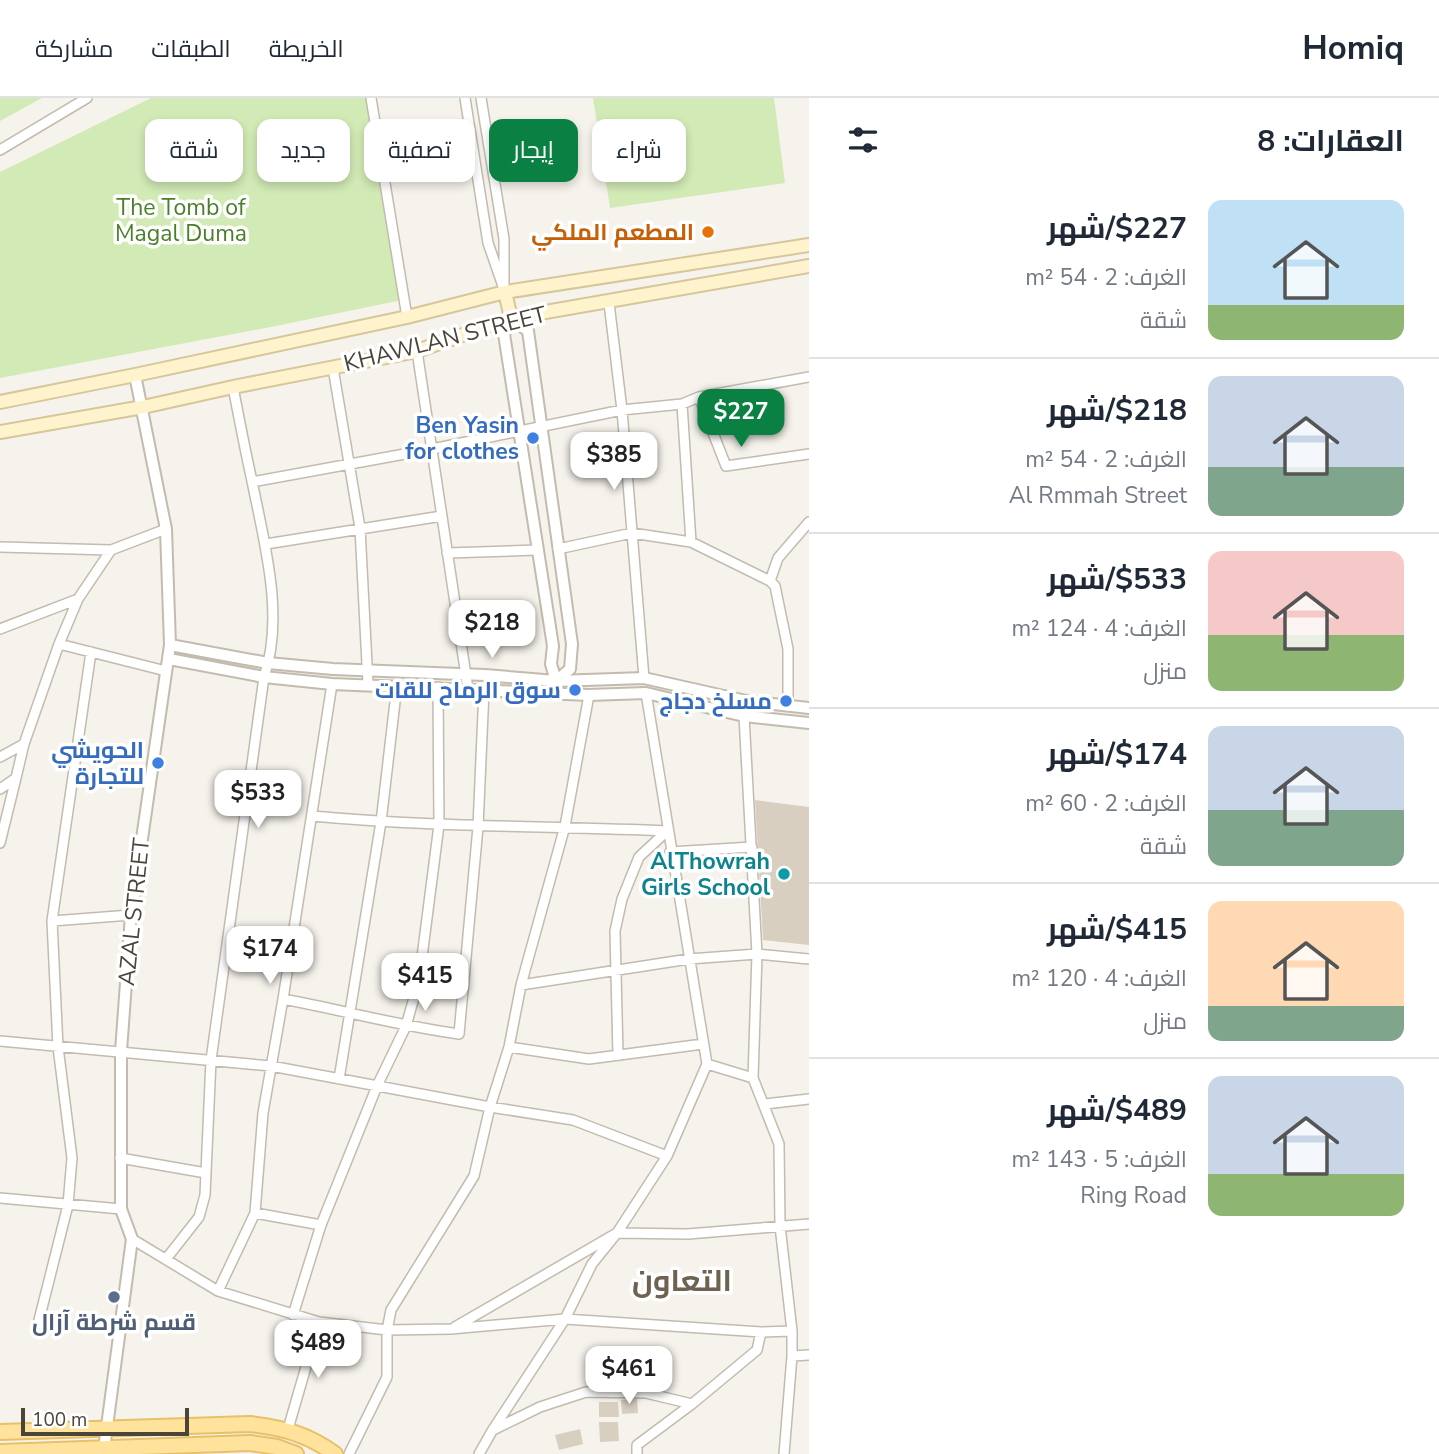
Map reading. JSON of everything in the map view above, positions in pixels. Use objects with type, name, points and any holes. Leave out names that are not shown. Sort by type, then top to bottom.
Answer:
[{"type":"main road","name":"KHAWLAN STREET","points":[[0,402],[407,317],[505,292],[809,245]]},
{"type":"main road","name":"KHAWLAN STREET","points":[[0,432],[142,407],[417,351],[512,318],[809,267]]},
{"type":"main road","points":[[505,292],[512,318]]},
{"type":"main road","points":[[0,1432],[250,1423],[288,1429],[318,1442],[335,1454]]},
{"type":"main road","points":[[0,1452],[166,1450],[250,1443],[277,1447],[296,1454]]},
{"type":"street","points":[[0,150],[87,98]]},
{"type":"street","points":[[371,98],[407,317]]},
{"type":"street","points":[[465,98],[488,243],[505,292]]},
{"type":"street","points":[[481,98],[504,239],[505,292]]},
{"type":"street","points":[[479,1454],[565,1319],[592,1264],[617,1233],[667,1156],[707,1064],[670,852],[644,678],[622,410],[609,303]]},
{"type":"street","points":[[512,318],[528,331],[572,644],[570,669],[554,687],[551,664],[553,646],[504,334],[512,318]]},
{"type":"street","points":[[417,351],[468,689]]},
{"type":"street","points":[[333,368],[359,528],[368,684]]},
{"type":"street","name":"AZAL STREET","points":[[103,1451],[132,1239],[121,1209],[120,1158],[121,1051],[131,915],[170,645],[166,529],[135,375]]},
{"type":"street","points":[[252,482],[622,410],[682,404],[699,397],[809,377]]},
{"type":"street","points":[[166,1259],[199,1217],[205,1195],[211,1060],[273,623],[266,544],[233,387]]},
{"type":"street","points":[[699,397],[726,466],[809,454]]},
{"type":"street","points":[[682,404],[691,542]]},
{"type":"street","points":[[266,544],[442,516]]},
{"type":"street","points":[[770,581],[778,558],[809,522]]},
{"type":"street","points":[[0,547],[111,550],[166,529]]},
{"type":"street","points":[[558,549],[632,533],[691,542],[770,581],[775,586],[788,649],[788,706]]},
{"type":"street","points":[[0,843],[24,744],[59,645],[78,599],[111,550]]},
{"type":"street","points":[[447,553],[537,550]]},
{"type":"street","points":[[1,630],[78,599]]},
{"type":"street","points":[[59,645],[166,671]]},
{"type":"street","points":[[170,645],[268,663],[333,669],[466,674],[589,695],[646,693],[744,716],[809,723]]},
{"type":"street","points":[[38,1324],[68,1205],[72,1157],[58,1047],[52,921],[91,652]]},
{"type":"street","points":[[169,659],[264,677],[332,684],[484,690],[554,687],[644,678],[746,701],[809,708]]},
{"type":"street","points":[[218,1291],[255,1213],[263,1114],[332,684]]},
{"type":"street","points":[[340,1079],[381,822],[397,685]]},
{"type":"street","points":[[293,1315],[321,1225],[377,1086],[406,1026],[419,980],[439,825],[439,687]]},
{"type":"street","points":[[283,999],[406,1026],[459,1034],[478,827],[484,690]]},
{"type":"street","points":[[349,1454],[387,1377],[387,1329],[391,1310],[474,1176],[490,1107],[509,1047],[521,985],[565,826],[589,695]]},
{"type":"street","points":[[744,716],[757,954],[753,1078],[779,1144],[780,1226],[792,1331],[784,1454]]},
{"type":"street","points":[[0,757],[24,744]]},
{"type":"street","points":[[0,789],[16,778]]},
{"type":"street","points":[[312,816],[478,827],[565,826],[667,831]]},
{"type":"street","points":[[618,1055],[615,931],[622,899],[639,857],[667,831]]},
{"type":"street","points":[[670,852],[751,847]]},
{"type":"street","points":[[52,921],[131,915]]},
{"type":"street","points":[[521,985],[689,959],[757,954],[809,959]]},
{"type":"street","points":[[0,1041],[271,1066],[573,1120],[667,1156]]},
{"type":"street","points":[[509,1047],[589,1059],[703,1044]]},
{"type":"street","points":[[707,1064],[753,1078]]},
{"type":"street","points":[[765,1104],[809,1099]]},
{"type":"street","points":[[120,1158],[206,1173]]},
{"type":"street","points":[[0,1198],[121,1209]]},
{"type":"street","points":[[255,1213],[321,1225]]},
{"type":"street","points":[[451,1329],[617,1233],[688,1234],[809,1224]]},
{"type":"street","points":[[132,1239],[218,1291],[320,1322],[387,1329],[451,1329],[565,1319],[761,1332],[792,1331]]},
{"type":"street","points":[[288,1429],[320,1322]]},
{"type":"street","points":[[637,1454],[637,1445],[757,1350],[761,1332]]},
{"type":"street","points":[[792,1356],[809,1355]]},
{"type":"street","points":[[492,1431],[540,1407],[586,1392],[646,1393],[692,1404]]},
{"type":"green space","points":[[0,98],[42,98],[0,121]]},
{"type":"green space","name":"The Tomb of Magal Duma","points":[[151,98],[368,98],[372,119],[364,119],[364,182],[382,182],[402,300],[0,378],[0,172]]},
{"type":"green space","points":[[593,98],[774,98],[785,183],[610,208],[606,182],[686,182],[686,119],[596,119]]},
{"type":"building","name":"AlThowrah Girls School","points":[[755,800],[809,807],[809,945],[763,940]]},
{"type":"building","points":[[606,1366],[626,1370],[622,1389],[602,1385]]},
{"type":"building","points":[[637,1399],[638,1413],[622,1414],[621,1400]]},
{"type":"building","points":[[599,1402],[618,1402],[619,1417],[599,1417]]},
{"type":"building","points":[[599,1422],[618,1422],[619,1441],[600,1442]]},
{"type":"building","points":[[580,1429],[583,1444],[559,1450],[555,1435]]},
{"type":"place","name":"المطعم الملكي","points":[[708,232]]},
{"type":"place","name":"Ben Yasin for clothes","points":[[533,438]]},
{"type":"place","name":"سوق الرماح للقات","points":[[575,690]]},
{"type":"place","name":"مسلخ دجاج","points":[[786,701]]},
{"type":"place","name":"الحويشي للتجارة","points":[[158,763]]},
{"type":"place","name":"AlThowrah Girls School","points":[[784,874]]},
{"type":"place","name":"قسم شرطة آزال","points":[[114,1297]]},
{"type":"district","name":"التعاون","points":[[682,1281]]}]
